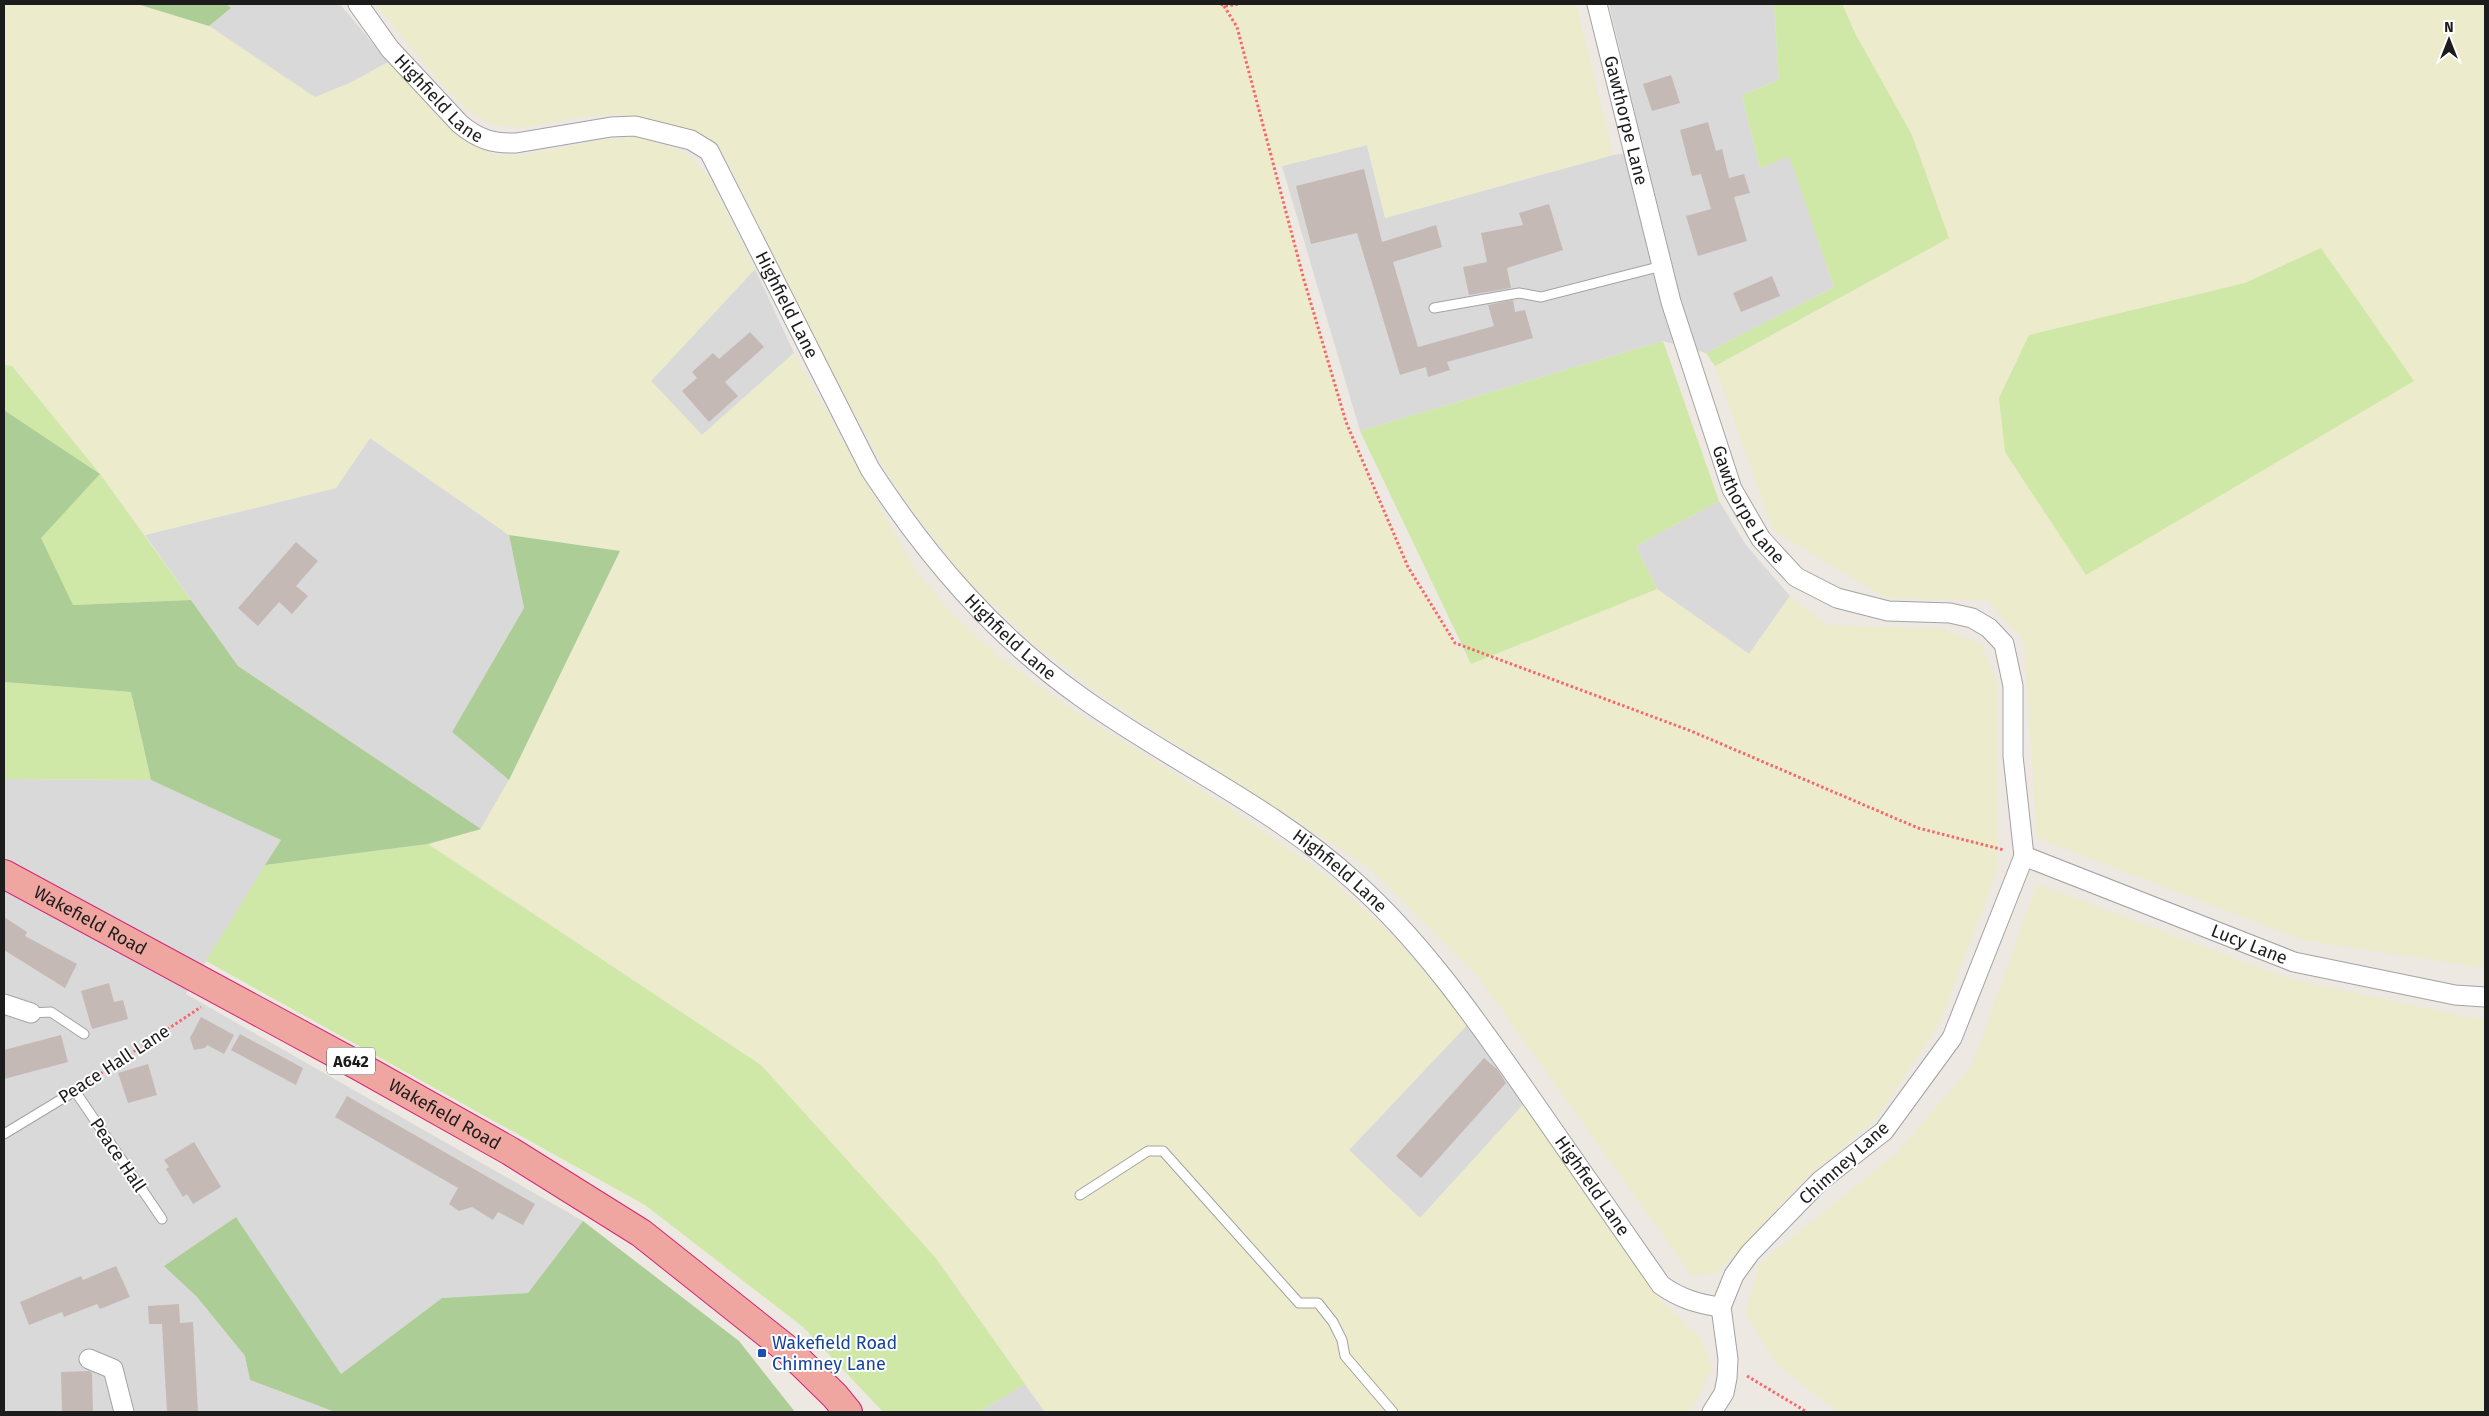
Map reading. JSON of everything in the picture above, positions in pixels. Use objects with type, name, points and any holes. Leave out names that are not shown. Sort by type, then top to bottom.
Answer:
[{"type":"highway","name":"Wakefield Road","points":[[4,874],[510,1151],[641,1233],[788,1350],[835,1396],[848,1412]]},
{"type":"street","name":"Highfield Lane","points":[[358,4],[390,49],[460,124],[472,134],[486,140],[501,144],[516,143],[611,127],[634,126],[691,140],[709,151],[870,469],[899,514],[960,590],[1017,647],[1056,680],[1116,721],[1287,827],[1321,852],[1374,899],[1403,929],[1458,995],[1661,1285],[1676,1296],[1697,1304],[1721,1307]]},
{"type":"street","name":"Gawthorpe Lane","points":[[1597,4],[1671,302],[1732,489],[1761,539],[1796,577],[1837,598],[1888,611],[1950,613],[1972,618],[1989,628],[2004,644],[2013,686],[2013,756],[2024,856]]},
{"type":"street","name":"Chimney Lane","points":[[1712,1412],[1724,1393],[1728,1359],[1721,1307],[1734,1275],[1750,1252],[1820,1181],[1884,1131],[1952,1038],[2024,856]]},
{"type":"street","name":"Lucy Lane","points":[[2024,856],[2294,962],[2455,995],[2485,996]]},
{"type":"street","points":[[4,1004],[31,1013]]},
{"type":"street","points":[[89,1359],[113,1369],[124,1412]]},
{"type":"lane","points":[[1434,308],[1519,293],[1541,297],[1662,266]]},
{"type":"lane","points":[[31,1013],[50,1012],[84,1034]]},
{"type":"lane","name":"Peace Hall Lane","points":[[4,1134],[75,1091]]},
{"type":"lane","name":"Peace Hall","points":[[75,1091],[162,1219]]},
{"type":"lane","points":[[1080,1195],[1148,1151],[1163,1151],[1298,1303],[1318,1303],[1333,1322],[1342,1340],[1345,1356],[1393,1412]]},
{"type":"path","points":[[1222,5],[1240,4]]},
{"type":"path","points":[[1222,5],[1237,27],[1304,280],[1346,422],[1408,567],[1455,643],[1691,731],[1918,828],[2024,856]]},
{"type":"path","name":"Peace Hall Lane","points":[[75,1091],[223,993]]},
{"type":"path","points":[[1728,1359],[1752,1380],[1807,1412]]},
{"type":"shaded area","points":[[226,4],[340,4],[388,62],[352,82],[315,98],[209,26],[231,8]]},
{"type":"shaded area","points":[[1609,4],[1774,4],[1779,80],[1742,95],[1760,168],[1789,155],[1834,287],[1706,353],[1663,341],[1360,431],[1282,166],[1367,145],[1385,218],[1613,155],[1644,151]]},
{"type":"shaded area","points":[[755,269],[794,353],[702,435],[651,381]]},
{"type":"shaded area","points":[[370,438],[509,535],[524,608],[452,732],[509,780],[481,829],[238,666],[145,535],[336,488]]},
{"type":"shaded area","points":[[1719,501],[1746,545],[1790,596],[1749,654],[1657,589],[1636,546]]},
{"type":"shaded area","points":[[4,779],[151,780],[281,840],[186,994],[583,1221],[528,1293],[442,1298],[341,1374],[236,1217],[165,1266],[197,1297],[245,1356],[250,1380],[335,1412],[4,1412]]},
{"type":"shaded area","points":[[1468,1024],[1509,1080],[1523,1105],[1420,1218],[1349,1150]]},
{"type":"shaded area","points":[[1025,1384],[1045,1412],[979,1412]]},
{"type":"green space","points":[[4,4],[137,4],[209,26],[315,97],[352,82],[388,62],[470,142],[493,155],[520,156],[596,141],[637,137],[680,150],[692,158],[710,179],[755,269],[651,381],[702,435],[794,353],[914,568],[953,615],[998,656],[1063,704],[1231,809],[1328,877],[1396,939],[1468,1024],[1349,1150],[1420,1218],[1523,1105],[1660,1300],[1701,1338],[1712,1369],[1690,1412],[1045,1412],[935,1257],[761,1065],[428,844],[481,828],[509,780],[620,551],[509,535],[370,438],[336,488],[145,535],[100,474],[12,366],[4,365]]},
{"type":"green space","points":[[137,4],[226,4],[231,8],[209,26]]},
{"type":"green space","points":[[375,4],[1576,4],[1613,155],[1385,218],[1367,145],[1274,168],[1346,422],[1408,567],[1455,643],[1471,664],[1657,589],[1749,654],[1790,596],[1827,625],[1943,629],[1981,644],[1997,682],[1997,870],[1940,1022],[1878,1116],[1799,1185],[1718,1272],[1692,1276],[1476,974],[1370,868],[1109,701],[1030,640],[963,576],[906,502],[883,466],[831,370],[721,149],[714,142],[690,131],[619,115],[586,116],[522,128],[489,124],[467,110],[444,87]]},
{"type":"green space","points":[[1774,4],[1842,4],[1856,35],[1912,135],[1949,238],[1715,366],[1706,353],[1834,287],[1789,156],[1760,168],[1742,95],[1779,80]]},
{"type":"green space","points":[[1842,4],[2485,4],[2485,968],[2303,940],[2037,838],[2024,641],[1987,600],[1886,598],[1773,530],[1715,366],[1949,238]],"holes":[[[2322,248],[1999,398],[2029,335],[2245,283]]]},
{"type":"green space","points":[[2321,248],[2414,381],[2086,575],[2005,452],[1999,398],[2029,335],[2245,283]]},
{"type":"green space","points":[[1663,341],[1719,501],[1636,546],[1657,589],[1471,664],[1360,431]]},
{"type":"green space","points":[[4,365],[12,366],[100,474],[4,410]]},
{"type":"green space","points":[[4,410],[100,474],[41,538],[73,605],[191,600],[238,666],[481,829],[428,844],[265,865],[281,840],[151,780],[131,692],[4,682]]},
{"type":"green space","points":[[100,474],[191,600],[73,605],[40,538]]},
{"type":"green space","points":[[509,535],[620,551],[509,780],[452,732],[524,608]]},
{"type":"green space","points":[[4,682],[131,692],[151,780],[4,779]]},
{"type":"green space","points":[[428,844],[761,1065],[935,1257],[1025,1384],[979,1412],[883,1412],[803,1327],[645,1205],[206,961],[265,865]]},
{"type":"green space","points":[[2037,884],[2286,978],[2471,1018],[2485,1019],[2485,1412],[1831,1412],[1834,1409],[1776,1364],[1746,1314],[1758,1265],[1898,1152],[1972,1065]]},
{"type":"green space","points":[[236,1217],[341,1374],[442,1298],[528,1293],[583,1221],[739,1341],[795,1412],[335,1412],[250,1380],[245,1356],[197,1297],[164,1266]]},
{"type":"building","points":[[1671,75],[1680,103],[1652,111],[1643,84]]},
{"type":"building","points":[[1708,122],[1716,151],[1722,149],[1729,178],[1744,174],[1750,193],[1734,197],[1747,241],[1698,256],[1686,216],[1711,209],[1701,174],[1692,176],[1680,130]]},
{"type":"building","points":[[1364,169],[1382,242],[1436,225],[1442,247],[1393,262],[1418,347],[1494,326],[1488,305],[1513,300],[1515,312],[1525,310],[1533,338],[1447,362],[1450,370],[1428,377],[1426,367],[1400,375],[1357,233],[1311,244],[1296,186]]},
{"type":"building","points":[[1549,204],[1563,250],[1507,268],[1511,288],[1469,295],[1463,267],[1487,262],[1481,233],[1523,225],[1519,213]]},
{"type":"building","points":[[1772,276],[1780,296],[1741,312],[1733,293]]},
{"type":"building","points":[[750,332],[764,347],[725,382],[738,396],[709,422],[682,391],[697,378],[692,372],[713,353],[719,359]]},
{"type":"building","points":[[296,542],[318,561],[296,586],[308,596],[292,614],[279,602],[258,626],[238,608]]},
{"type":"building","points":[[4,917],[27,932],[25,936],[77,964],[65,988],[4,950]]},
{"type":"building","points":[[109,983],[114,1002],[123,1000],[128,1019],[92,1029],[81,991]]},
{"type":"building","points":[[201,1017],[234,1035],[224,1054],[207,1045],[205,1048],[194,1050],[190,1038]]},
{"type":"building","points":[[240,1034],[303,1068],[296,1085],[231,1050]]},
{"type":"building","points":[[61,1035],[68,1062],[4,1079],[4,1050]]},
{"type":"building","points":[[1484,1058],[1497,1069],[1506,1083],[1421,1178],[1396,1156]]},
{"type":"building","points":[[148,1064],[157,1095],[128,1103],[118,1073]]},
{"type":"building","points":[[347,1096],[535,1204],[523,1225],[498,1212],[493,1220],[472,1207],[459,1211],[449,1204],[458,1188],[335,1117]]},
{"type":"building","points":[[194,1142],[221,1187],[193,1204],[187,1194],[183,1197],[166,1169],[169,1167],[164,1160]]},
{"type":"building","points":[[116,1266],[130,1297],[100,1309],[97,1304],[64,1317],[62,1312],[29,1325],[20,1302],[81,1276],[83,1280]]},
{"type":"building","points":[[179,1304],[180,1323],[193,1322],[198,1412],[167,1412],[162,1324],[149,1324],[148,1306]]},
{"type":"building","points":[[89,1371],[92,1373],[93,1412],[62,1412],[61,1372]]},
{"type":"place","name":"Wakefield Road Chimney Lane","points":[[762,1353]]}]
